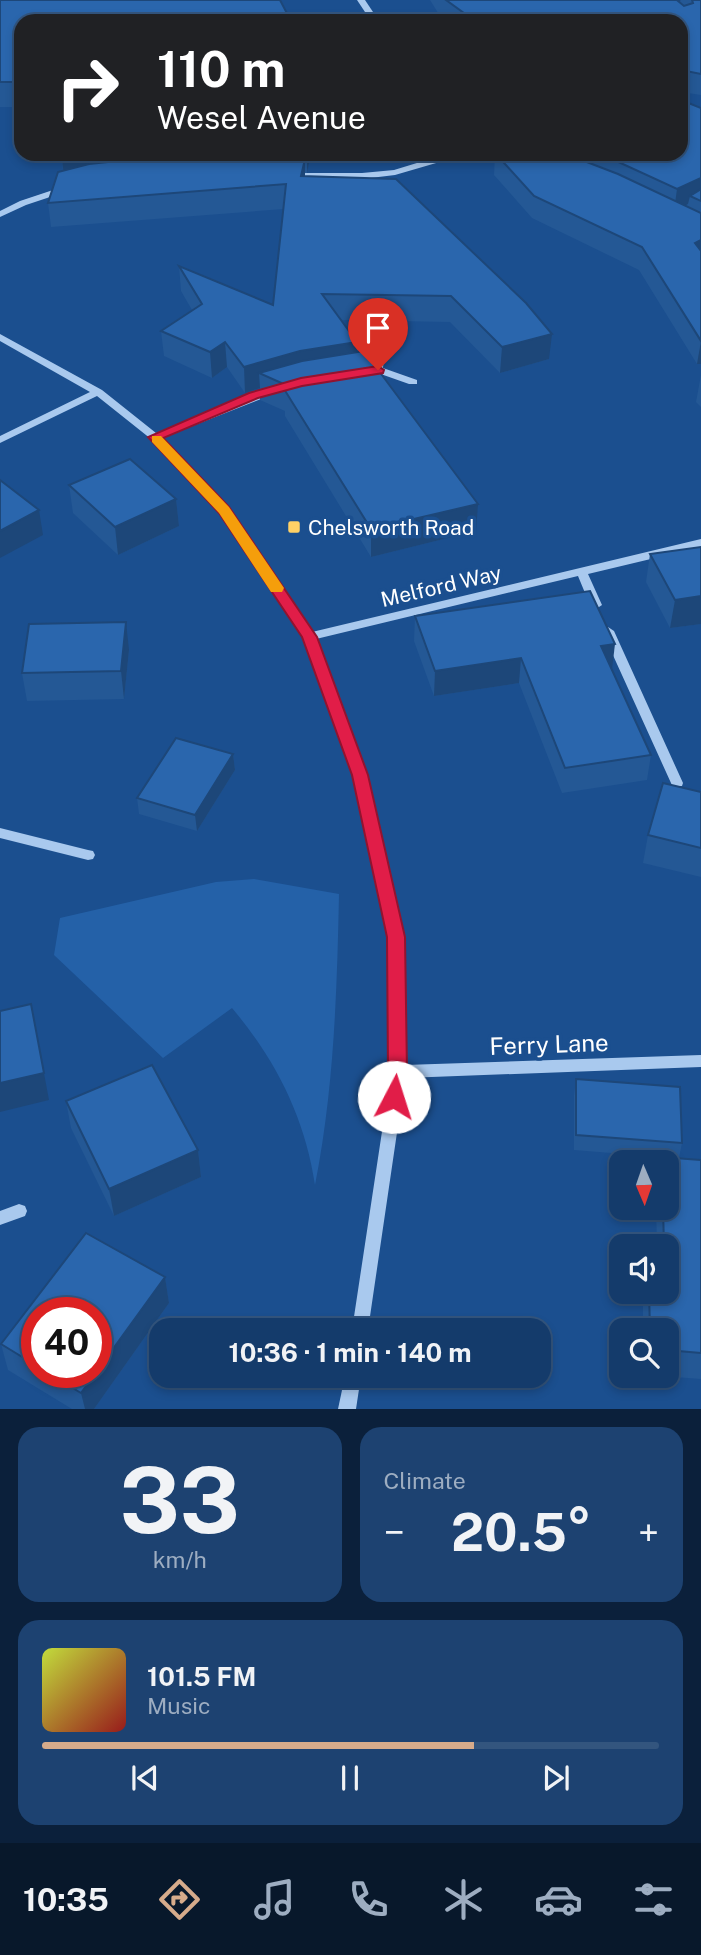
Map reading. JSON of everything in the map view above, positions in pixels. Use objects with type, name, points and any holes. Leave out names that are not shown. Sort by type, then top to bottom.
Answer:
[{"type":"street","points":[[293,176],[362,176],[439,161]]},
{"type":"street","points":[[0,215],[23,203],[72,187]]},
{"type":"street","points":[[0,337],[98,392],[155,437],[224,510],[309,637],[360,775],[396,937],[398,1072],[375,1247],[362,1318]]},
{"type":"street","points":[[378,370],[380,346]]},
{"type":"street","points":[[365,372],[378,370],[413,382]]},
{"type":"street","points":[[155,437],[253,396],[289,386]]},
{"type":"street","points":[[0,440],[98,392]]},
{"type":"street","name":"Melford Way","points":[[309,637],[701,543]]},
{"type":"street","points":[[582,573],[677,783]]},
{"type":"street","points":[[0,833],[88,855]]},
{"type":"street","name":"Ferry Lane","points":[[398,1072],[701,1061]]},
{"type":"street","points":[[0,1218],[19,1211]]},
{"type":"street","points":[[347,1409],[351,1388]]},
{"type":"shaded area","points":[[254,879],[339,894],[336,1004],[330,1077],[315,1185],[304,1136],[286,1091],[262,1048],[232,1008],[163,1058],[54,955],[60,918],[216,882]]},
{"type":"building","points":[[0,0],[280,0],[287,14],[14,14],[14,82],[0,82]]},
{"type":"building","points":[[446,0],[680,0],[678,1],[684,6],[693,3],[692,0],[701,0],[701,74],[688,71],[688,14],[465,14]]},
{"type":"building","points":[[688,103],[701,108],[701,178],[677,189],[616,161],[688,161]]},
{"type":"building","points":[[118,161],[305,161],[301,176],[396,179],[526,303],[552,334],[502,347],[451,296],[322,294],[357,342],[300,351],[244,367],[225,342],[210,352],[161,331],[202,304],[179,266],[273,305],[286,184],[48,203],[58,172],[89,164]]},
{"type":"building","points":[[502,161],[584,161],[701,213],[701,240],[695,243],[701,251],[701,341],[642,247],[534,196]]},
{"type":"building","points":[[701,189],[701,201],[690,196]]},
{"type":"building","points":[[364,351],[478,504],[371,529],[284,389],[286,385],[259,373],[302,361]]},
{"type":"building","points":[[130,459],[176,499],[115,527],[69,485]]},
{"type":"building","points":[[0,480],[39,510],[0,531]]},
{"type":"building","points":[[701,547],[701,596],[675,600],[650,554]]},
{"type":"building","points":[[590,591],[615,644],[601,646],[651,755],[565,768],[521,658],[435,671],[415,616]]},
{"type":"building","points":[[126,622],[121,671],[22,673],[29,624]]},
{"type":"building","points":[[176,738],[233,754],[195,815],[137,798]]},
{"type":"building","points":[[663,783],[701,792],[701,848],[648,835]]},
{"type":"building","points":[[31,1004],[44,1073],[0,1083],[0,1011]]},
{"type":"building","points":[[152,1065],[198,1150],[109,1189],[66,1101]]},
{"type":"building","points":[[576,1079],[680,1087],[682,1143],[576,1135]]},
{"type":"building","points":[[679,1158],[701,1160],[701,1353],[679,1351],[679,1318],[650,1318],[649,1304],[679,1304],[679,1234],[664,1234],[663,1220],[679,1220]]},
{"type":"building","points":[[86,1233],[165,1277],[112,1350],[112,1297],[37,1297]]},
{"type":"building","points":[[21,1318],[21,1356],[1,1344]]},
{"type":"slow traffic","points":[[157,439],[224,510],[277,588]]},
{"type":"place","name":"Chelsworth Road","points":[[294,527]]},
{"type":"route","points":[[378,370],[301,382],[253,396],[155,437],[224,510],[309,637],[360,775],[396,937],[398,1072],[394,1097]]}]
